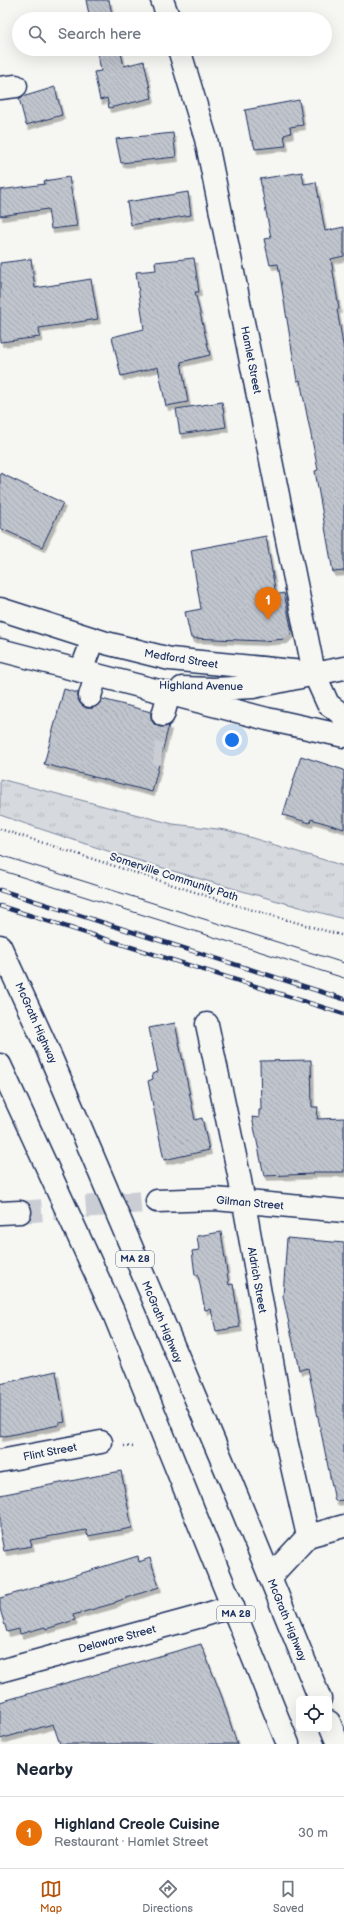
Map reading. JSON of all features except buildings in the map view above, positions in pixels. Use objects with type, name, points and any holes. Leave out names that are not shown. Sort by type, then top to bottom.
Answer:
[{"type":"main road","points":[[162,0],[166,12]]},
{"type":"main road","name":"Hamlet Street","points":[[181,56],[206,139],[314,673]]},
{"type":"main road","name":"Medford Street","points":[[0,609],[93,639],[170,659],[314,673]]},
{"type":"main road","points":[[89,681],[93,639]]},
{"type":"main road","points":[[0,650],[89,681],[128,684],[344,736]]},
{"type":"main road","name":"Highland Avenue","points":[[128,684],[192,688],[236,688],[272,684],[314,673],[344,668]]},
{"type":"main road","points":[[314,673],[328,704],[344,716]]},
{"type":"main road","points":[[163,715],[169,694]]},
{"type":"main road","name":"McGrath Highway","points":[[2,950],[46,1046],[319,1696]]},
{"type":"main road","name":"Aldrich Street","points":[[207,1024],[243,1203],[286,1440],[308,1536]]},
{"type":"main road","name":"MA 28","points":[[0,1065],[94,1266],[288,1744]]},
{"type":"main road","name":"Gilman Street","points":[[157,1201],[215,1199],[243,1203],[344,1211]]},
{"type":"main road","name":"Flint Street","points":[[0,1461],[101,1442]]},
{"type":"main road","points":[[270,1577],[308,1536],[344,1526]]},
{"type":"main road","name":"Delaware Street","points":[[0,1671],[233,1606]]},
{"type":"main road","points":[[332,1729],[338,1744]]},
{"type":"path","name":"Somerville Community Path","points":[[0,829],[235,905],[344,936]]},
{"type":"green space","points":[[0,779],[173,824],[226,830],[344,866],[344,919],[85,844],[0,815]]},
{"type":"tunnel","points":[[154,753],[162,754]]},
{"type":"tunnel","points":[[20,1212],[157,1201]]},
{"type":"tram line","points":[[0,855],[344,963]]},
{"type":"tram line","points":[[0,870],[344,978]]},
{"type":"railway","points":[[0,890],[344,999]]},
{"type":"railway","points":[[0,906],[344,1014]]},
{"type":"place","name":"Highland Creole Cuisine","points":[[268,620]]}]
